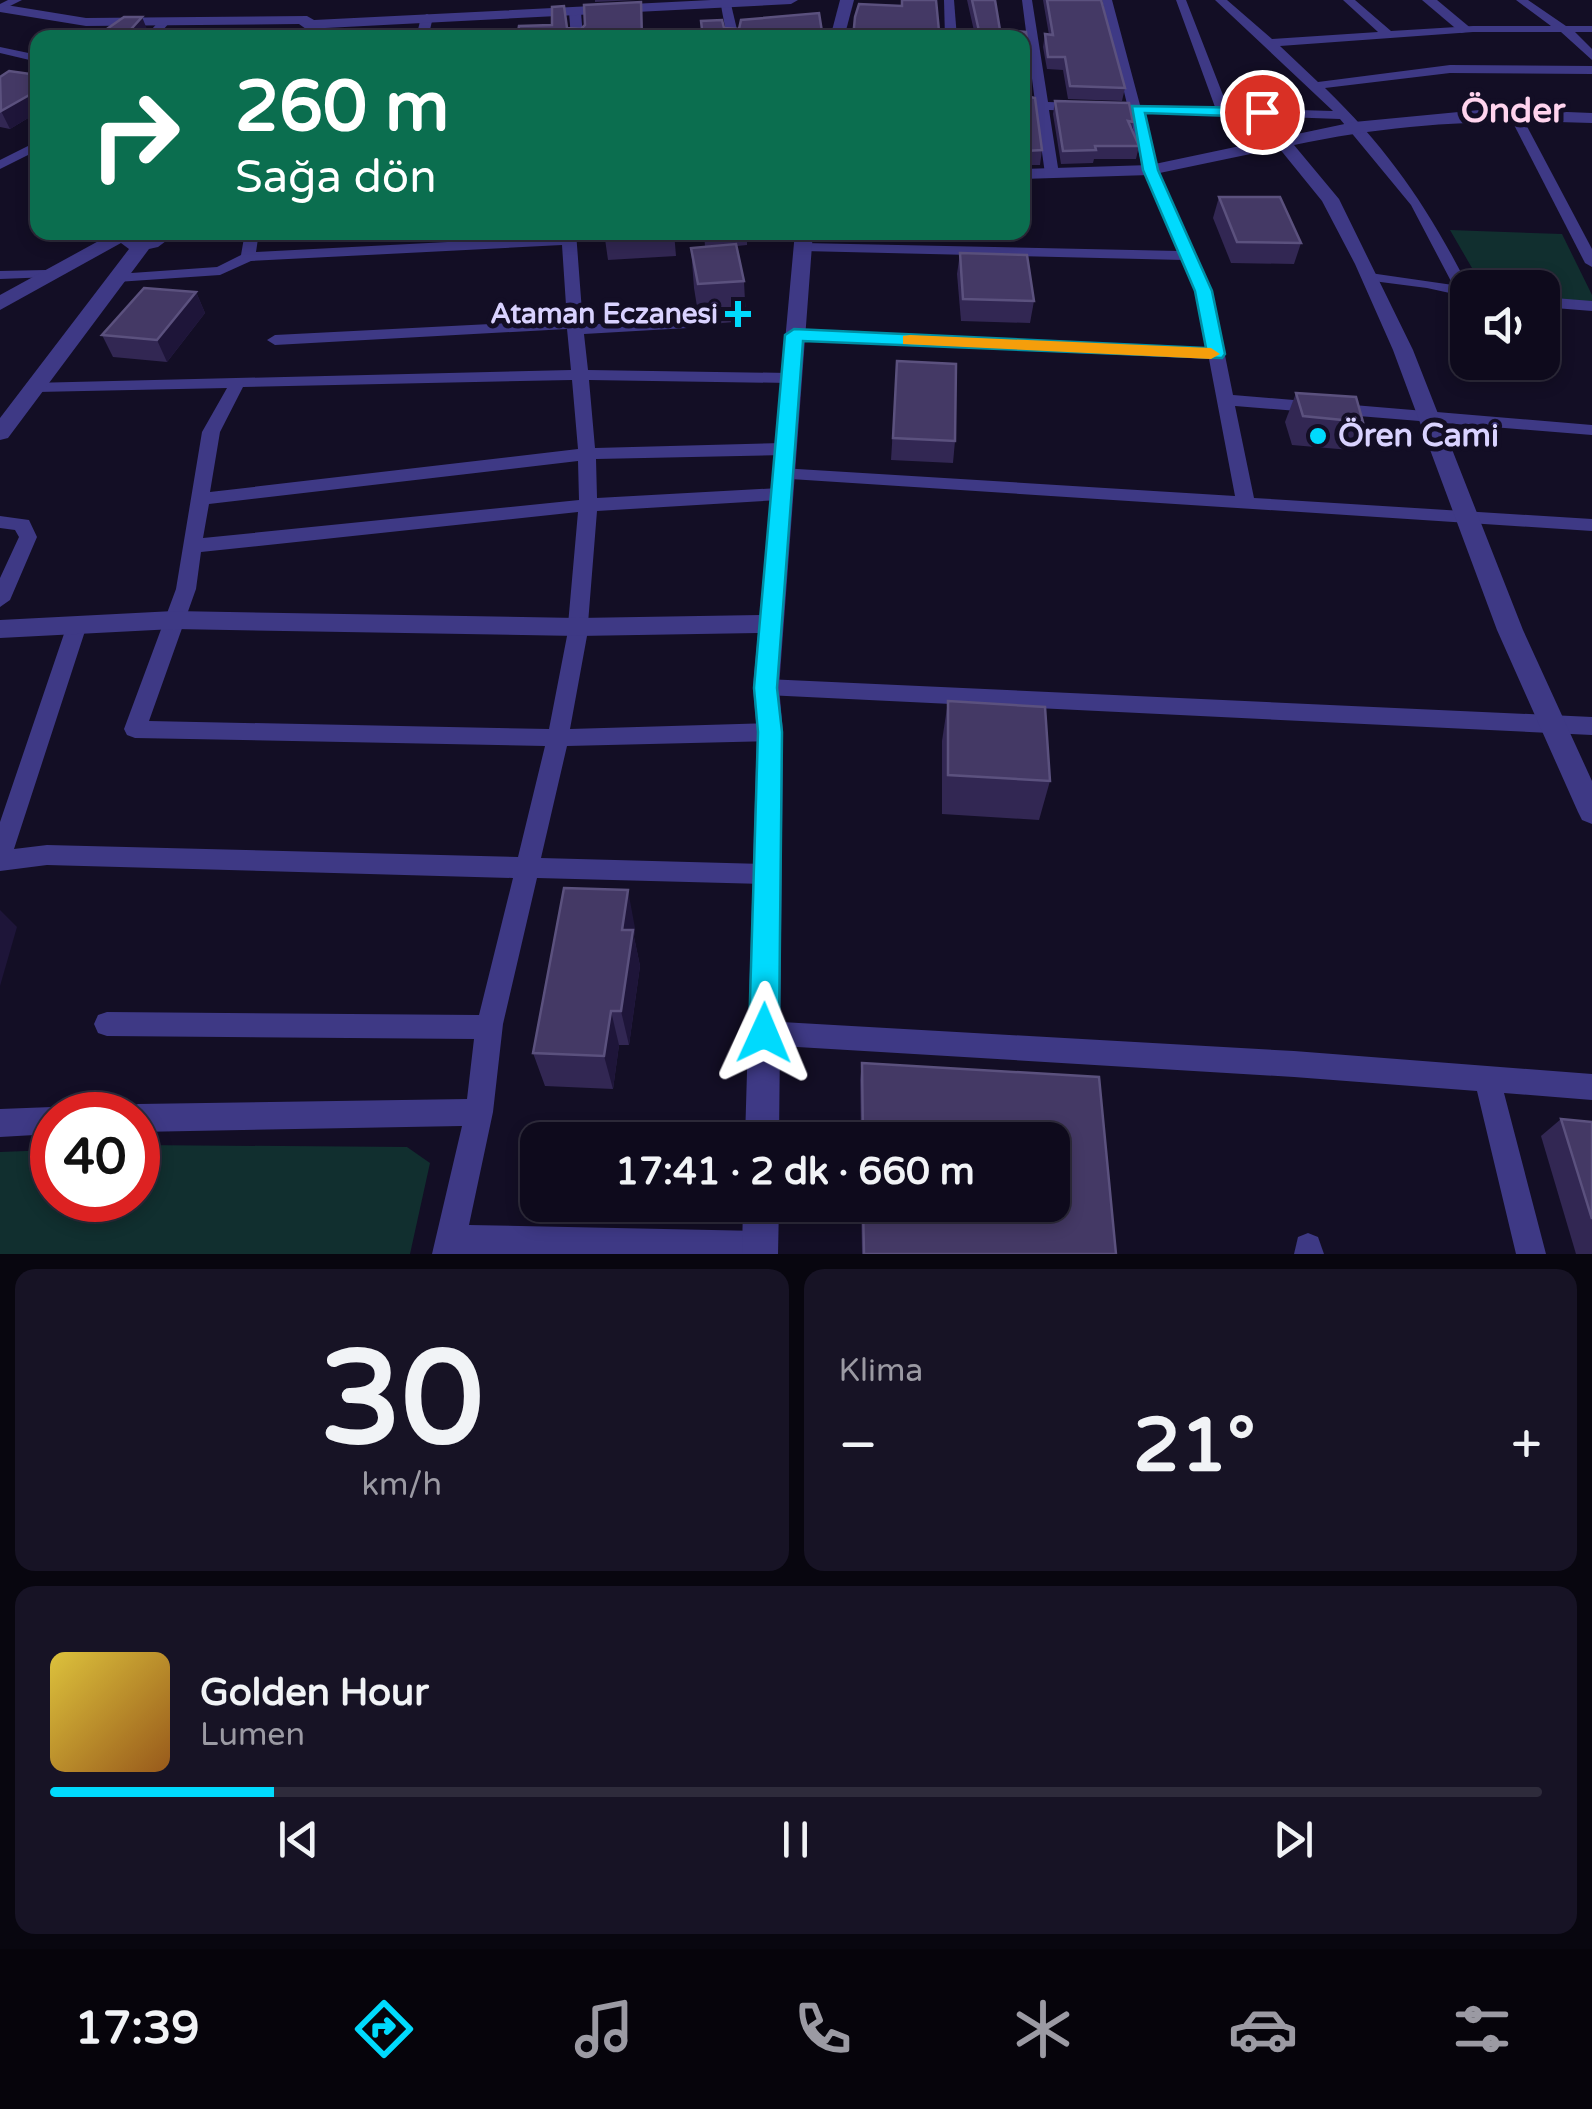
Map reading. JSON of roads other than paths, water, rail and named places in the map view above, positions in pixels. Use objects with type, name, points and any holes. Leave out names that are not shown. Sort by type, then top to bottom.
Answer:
[{"type":"street","points":[[0,8],[16,0]]},
{"type":"street","points":[[306,28],[308,0]]},
{"type":"street","points":[[0,8],[86,22],[306,28],[530,7],[575,12],[791,0]]},
{"type":"street","points":[[839,30],[848,0]]},
{"type":"street","points":[[949,0],[951,30]]},
{"type":"street","points":[[1027,0],[1052,174]]},
{"type":"street","points":[[1106,0],[1150,170],[1204,291],[1246,504]]},
{"type":"street","points":[[1180,0],[1223,111]]},
{"type":"street","points":[[1220,0],[1271,43],[1348,121],[1418,205],[1454,270]]},
{"type":"street","points":[[1348,0],[1386,33]]},
{"type":"street","points":[[1429,0],[1466,30]]},
{"type":"street","points":[[1522,0],[1568,32],[1592,56]]},
{"type":"street","points":[[726,2],[731,30]]},
{"type":"street","points":[[575,12],[576,30]]},
{"type":"street","points":[[424,30],[427,17]]},
{"type":"street","points":[[156,30],[164,22]]},
{"type":"street","points":[[1271,43],[1386,33],[1592,29]]},
{"type":"street","points":[[0,50],[30,57]]},
{"type":"street","points":[[1313,86],[1450,69],[1592,70]]},
{"type":"street","points":[[1030,105],[1223,111],[1348,121],[1490,114],[1592,118]]},
{"type":"street","points":[[1516,117],[1592,263]]},
{"type":"street","points":[[1030,174],[1150,170],[1282,142],[1348,121]]},
{"type":"street","points":[[1282,142],[1330,200],[1370,277],[1403,350],[1510,630],[1592,812]]},
{"type":"street","points":[[0,165],[30,150]]},
{"type":"street","points":[[0,304],[46,274],[126,240]]},
{"type":"street","points":[[0,432],[117,278],[130,240]]},
{"type":"street","points":[[248,257],[251,240]]},
{"type":"street","points":[[117,278],[220,272],[248,257],[468,240]]},
{"type":"street","points":[[569,240],[574,327],[582,375],[588,505],[578,627],[558,738],[490,1027],[479,1112],[449,1247],[760,1250],[761,1222]]},
{"type":"street","points":[[762,1122],[770,732],[766,688],[803,240],[1188,256]]},
{"type":"street","points":[[0,275],[46,274]]},
{"type":"street","points":[[1370,277],[1450,288]]},
{"type":"street","points":[[1560,303],[1592,306]]},
{"type":"street","points":[[275,340],[688,323]]},
{"type":"street","points":[[794,335],[1216,354]]},
{"type":"street","points":[[37,387],[582,375],[789,378]]},
{"type":"street","points":[[237,384],[210,432],[186,589],[135,729],[558,738],[770,732]]},
{"type":"street","points":[[1225,400],[1592,430]]},
{"type":"street","points":[[201,499],[586,454],[781,472],[1592,525]]},
{"type":"street","points":[[193,546],[588,505],[781,472]]},
{"type":"street","points":[[0,522],[16,522],[28,532],[0,600]]},
{"type":"street","points":[[0,628],[174,620],[578,627],[772,624]]},
{"type":"street","points":[[77,624],[0,859],[47,855],[767,874]]},
{"type":"street","points":[[766,688],[1592,726]]},
{"type":"street","points":[[107,1024],[490,1027]]},
{"type":"street","points":[[764,1033],[1592,1087]]},
{"type":"street","points":[[1486,1079],[1531,1254]]},
{"type":"street","points":[[160,1118],[479,1112]]},
{"type":"street","points":[[0,1123],[30,1122]]},
{"type":"place","name":"Ataman Eczanesi","points":[[738,314]]},
{"type":"place","name":"Ören Cami","points":[[1318,436]]},
{"type":"district","name":"Önder","points":[[1513,111]]}]
